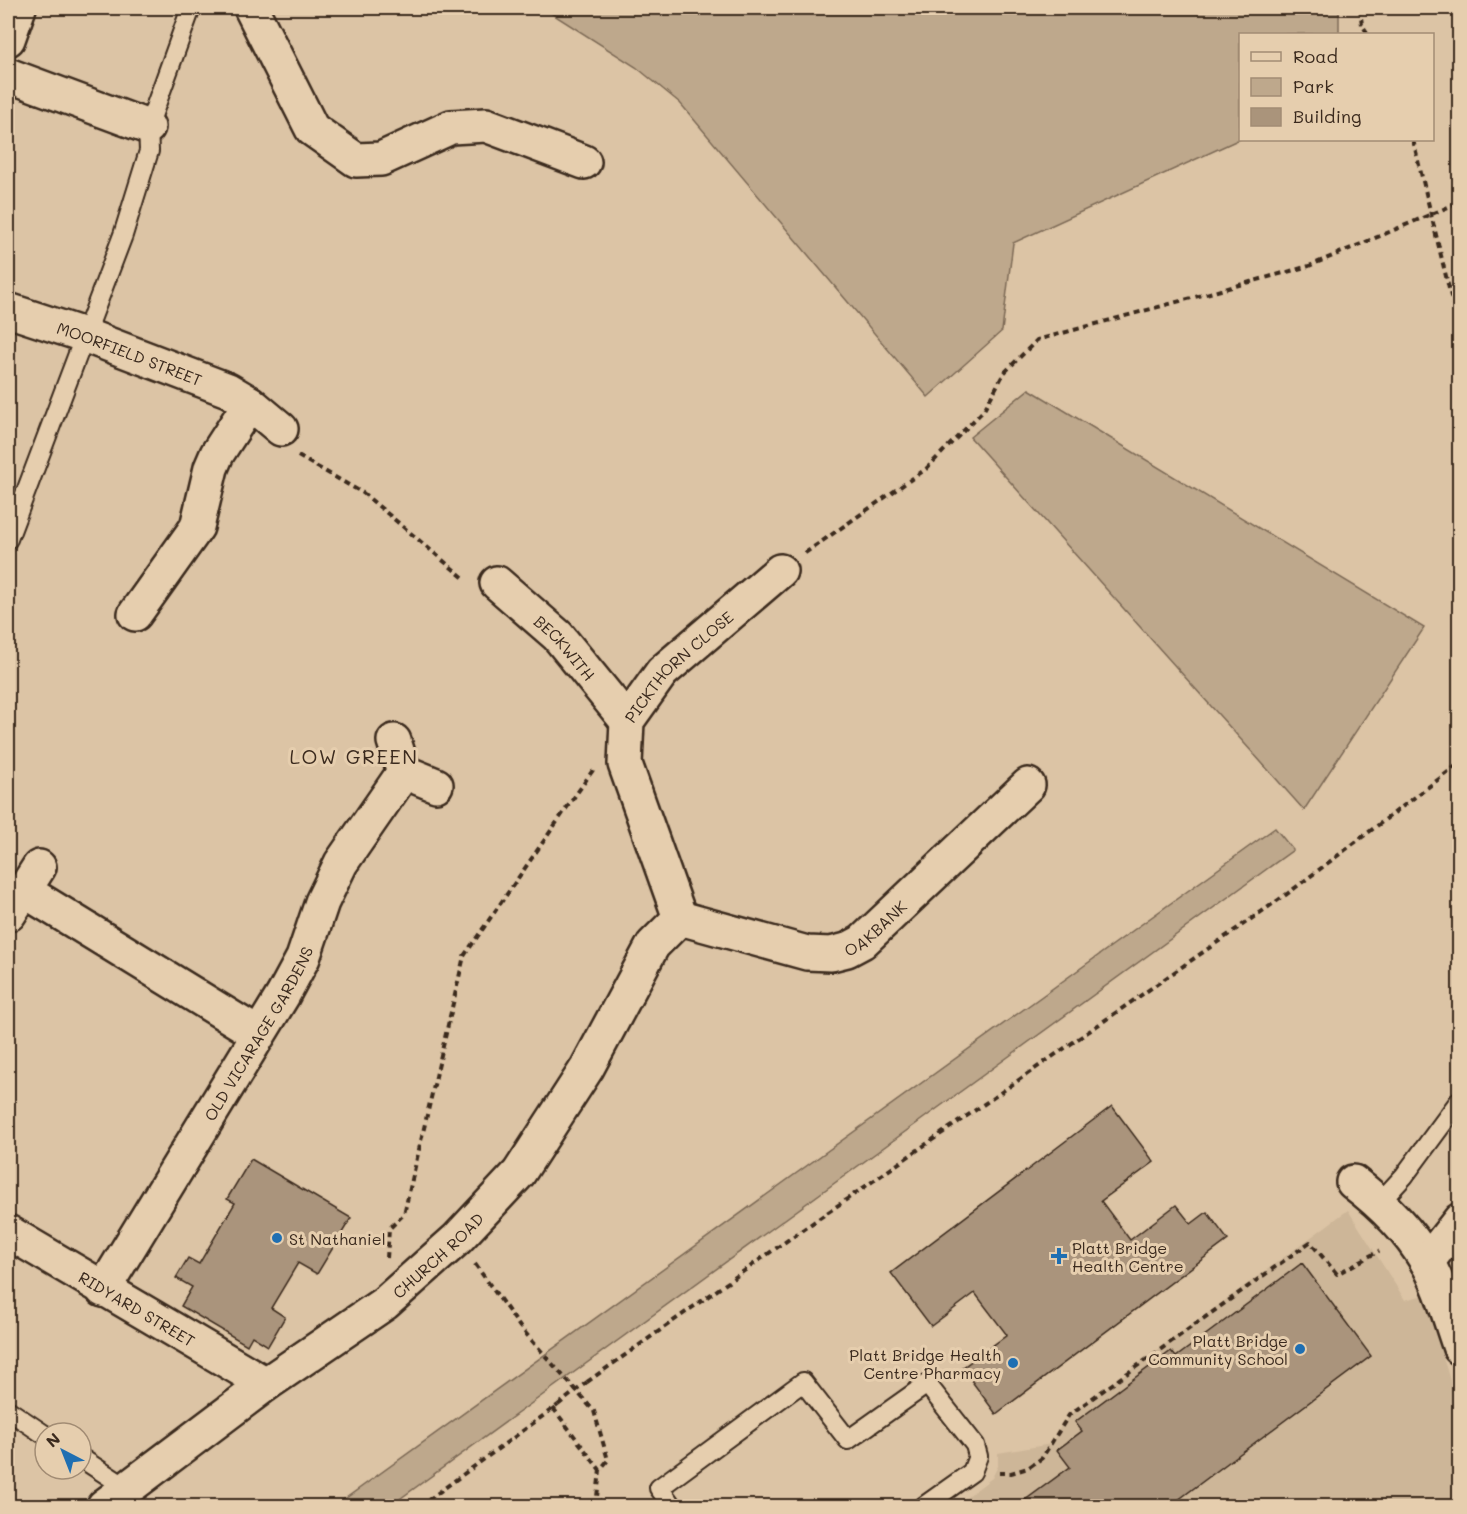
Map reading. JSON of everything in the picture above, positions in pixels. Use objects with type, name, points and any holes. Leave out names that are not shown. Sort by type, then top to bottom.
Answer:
[{"type":"street","points":[[8,39],[19,8]]},
{"type":"street","points":[[251,8],[312,129],[356,160],[381,159],[451,127],[486,125],[584,162]]},
{"type":"street","points":[[8,75],[148,127]]},
{"type":"street","name":"MOORFIELD STREET","points":[[8,310],[228,390],[250,403],[281,429]]},
{"type":"street","points":[[135,614],[197,527],[211,468],[217,454],[250,403]]},
{"type":"street","name":"PICKTHORN CLOSE","points":[[680,918],[625,764],[627,721],[662,672],[780,571]]},
{"type":"street","name":"BECKWITH","points":[[497,583],[558,636],[627,721]]},
{"type":"street","points":[[394,741],[404,772],[436,785]]},
{"type":"street","name":"OLD VICARAGE GARDENS","points":[[103,1290],[303,958],[322,902],[341,863],[404,772]]},
{"type":"street","name":"OAKBANK","points":[[680,918],[807,953],[831,954],[848,950],[862,942],[1028,785]]},
{"type":"street","points":[[24,891],[258,1034]]},
{"type":"street","name":"CHURCH ROAD","points":[[115,1497],[266,1384],[385,1303],[457,1239],[519,1173],[586,1068],[653,945],[680,918]]},
{"type":"street","points":[[1353,1182],[1380,1202],[1409,1235],[1427,1262],[1460,1348]]},
{"type":"street","points":[[1427,1262],[1460,1220]]},
{"type":"street","name":"RIDYARD STREET","points":[[8,1232],[266,1384]]},
{"type":"lane","points":[[8,539],[123,235],[149,151],[148,127],[191,8]]},
{"type":"lane","points":[[1380,1202],[1404,1176],[1460,1100]]},
{"type":"lane","points":[[672,1506],[659,1488],[803,1382],[848,1440],[927,1384],[975,1445],[978,1456],[972,1472],[924,1506]]},
{"type":"lane","points":[[8,1410],[33,1427]]},
{"type":"lane","points":[[93,1472],[115,1497]]},
{"type":"path","points":[[1360,8],[1362,25],[1367,33]]},
{"type":"path","points":[[1413,141],[1460,334]]},
{"type":"path","points":[[780,571],[926,469],[984,410],[1004,373],[1037,340],[1309,266],[1460,201]]},
{"type":"path","points":[[281,429],[281,446],[363,493],[478,590],[497,583]]},
{"type":"path","points":[[385,1303],[389,1229],[404,1214],[464,956],[627,721]]},
{"type":"path","points":[[420,1506],[587,1382],[784,1242],[1287,894],[1460,763]]},
{"type":"path","points":[[972,1472],[1011,1473],[1028,1468],[1042,1458],[1069,1415],[1310,1242],[1337,1274],[1409,1235]]},
{"type":"path","points":[[457,1239],[520,1327],[594,1410],[609,1460],[600,1470],[597,1497],[604,1506]]},
{"type":"path","points":[[553,1408],[600,1470]]},
{"type":"shaded area","name":"Platt Bridge Community School","points":[[1348,1210],[1405,1300],[1424,1295],[1455,1397],[1453,1398],[1459,1506],[955,1506],[992,1478],[998,1466],[998,1453],[1051,1444],[1061,1426],[1073,1412]]},
{"type":"green space","points":[[543,8],[1339,8],[1339,33],[1239,33],[1239,139],[1013,243],[1002,331],[928,397],[680,103],[636,67]]},
{"type":"green space","points":[[1029,389],[1424,628],[1304,810],[970,437]]},
{"type":"green space","points":[[1275,828],[1293,850],[390,1506],[335,1506]]},
{"type":"building","name":"Platt Bridge Health Centre","points":[[1112,1106],[1154,1162],[1101,1201],[1130,1240],[1176,1205],[1191,1224],[1207,1212],[1228,1240],[996,1414],[962,1368],[1007,1335],[975,1293],[931,1326],[891,1273]]},
{"type":"building","name":"St Nathaniel","points":[[251,1159],[351,1218],[317,1274],[298,1263],[271,1308],[285,1317],[268,1346],[252,1336],[247,1345],[181,1306],[192,1287],[176,1278],[188,1258],[199,1264],[235,1203],[227,1199]]},
{"type":"building","points":[[1302,1263],[1371,1356],[1170,1506],[1017,1506],[1070,1467],[1057,1450],[1082,1431],[1075,1422],[1171,1351],[1176,1357]]},
{"type":"place","name":"St Nathaniel","points":[[277,1238]]},
{"type":"place","name":"Platt Bridge Health Centre","points":[[1059,1256]]},
{"type":"place","name":"Platt Bridge Community School","points":[[1300,1349]]},
{"type":"place","name":"Platt Bridge Health Centre Pharmacy","points":[[1013,1363]]},
{"type":"district","name":"LOW GREEN","points":[[354,756]]}]
